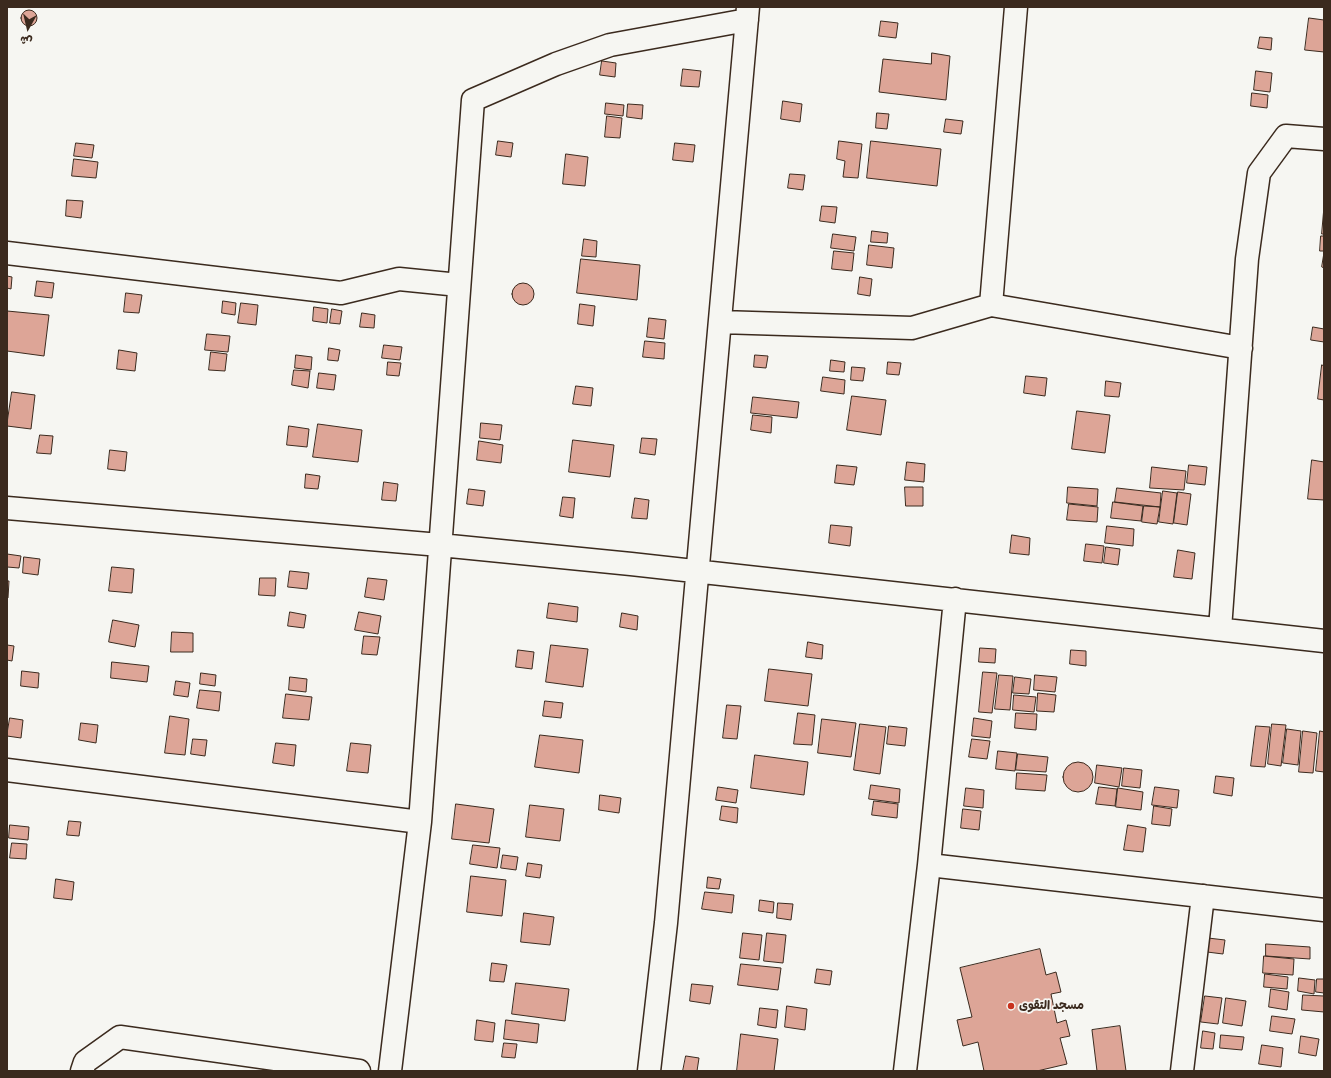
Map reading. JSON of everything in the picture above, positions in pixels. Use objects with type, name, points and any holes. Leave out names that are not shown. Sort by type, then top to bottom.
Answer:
[{"type":"street","points":[[991,305],[1016,7]]},
{"type":"street","points":[[390,1071],[420,822],[473,100],[556,64],[610,45],[747,13],[666,923],[649,1071]]},
{"type":"street","points":[[1220,629],[1247,259],[1260,173],[1286,136],[1324,139]]},
{"type":"street","points":[[7,253],[342,293],[399,280],[459,285]]},
{"type":"street","points":[[720,322],[912,328],[991,305],[1241,348]]},
{"type":"street","points":[[7,508],[440,545],[698,571],[1324,641]]},
{"type":"street","points":[[905,1071],[929,865],[955,599]]},
{"type":"street","points":[[7,770],[420,822]]},
{"type":"street","points":[[929,865],[1324,910]]},
{"type":"street","points":[[1182,1071],[1203,896]]},
{"type":"street","points":[[82,1071],[85,1062],[120,1037],[359,1071]]},
{"type":"building","points":[[26,10],[32,10],[37,15],[35,24],[32,26],[26,26],[21,21],[21,15]]},
{"type":"building","points":[[1309,18],[1324,20],[1324,52],[1305,50]]},
{"type":"building","points":[[881,21],[898,23],[896,38],[879,36]]},
{"type":"building","points":[[1260,37],[1272,38],[1271,50],[1258,48]]},
{"type":"building","points":[[932,53],[950,56],[946,100],[879,92],[883,59],[931,64]]},
{"type":"building","points":[[602,61],[616,63],[615,77],[600,75]]},
{"type":"building","points":[[683,69],[701,71],[699,87],[681,86]]},
{"type":"building","points":[[1256,71],[1272,73],[1270,92],[1254,90]]},
{"type":"building","points":[[1252,93],[1268,95],[1267,108],[1251,106]]},
{"type":"building","points":[[783,101],[802,104],[800,122],[781,119]]},
{"type":"building","points":[[606,103],[624,105],[623,116],[605,114]]},
{"type":"building","points":[[628,104],[643,105],[642,119],[627,117]]},
{"type":"building","points":[[877,113],[889,114],[887,129],[876,128]]},
{"type":"building","points":[[607,116],[622,118],[620,138],[605,137]]},
{"type":"building","points":[[946,119],[963,121],[961,134],[944,132]]},
{"type":"building","points":[[498,141],[513,143],[511,157],[496,155]]},
{"type":"building","points":[[839,141],[862,144],[858,178],[843,177],[845,161],[837,159]]},
{"type":"building","points":[[871,141],[941,149],[937,186],[867,178]]},
{"type":"building","points":[[76,143],[94,145],[92,158],[74,156]]},
{"type":"building","points":[[675,143],[695,145],[693,162],[673,160]]},
{"type":"building","points":[[566,154],[588,157],[585,186],[563,184]]},
{"type":"building","points":[[74,159],[98,162],[96,178],[72,176]]},
{"type":"building","points":[[790,174],[805,175],[803,190],[788,188]]},
{"type":"building","points":[[67,200],[83,201],[81,218],[66,216]]},
{"type":"building","points":[[822,206],[837,207],[835,223],[820,221]]},
{"type":"building","points":[[1324,207],[1324,234],[1322,234]]},
{"type":"building","points":[[872,231],[888,233],[887,243],[871,242]]},
{"type":"building","points":[[833,234],[856,237],[854,251],[831,248]]},
{"type":"building","points":[[1321,236],[1324,236],[1324,251],[1320,251]]},
{"type":"building","points":[[584,239],[597,241],[596,257],[582,256]]},
{"type":"building","points":[[869,245],[894,248],[892,268],[867,265]]},
{"type":"building","points":[[834,251],[854,253],[852,271],[832,269]]},
{"type":"building","points":[[1324,253],[1324,268],[1322,267]]},
{"type":"building","points":[[581,259],[640,265],[637,300],[577,293]]},
{"type":"building","points":[[7,276],[12,277],[11,289],[7,288]]},
{"type":"building","points":[[860,277],[872,279],[870,296],[858,294]]},
{"type":"building","points":[[37,281],[54,283],[52,298],[35,296]]},
{"type":"building","points":[[523,283],[531,286],[534,294],[531,302],[523,305],[515,302],[512,294],[515,286]]},
{"type":"building","points":[[126,293],[142,295],[139,313],[124,312]]},
{"type":"building","points":[[223,301],[236,303],[235,315],[222,313]]},
{"type":"building","points":[[241,303],[258,305],[256,325],[238,323]]},
{"type":"building","points":[[580,304],[595,306],[593,326],[578,324]]},
{"type":"building","points":[[314,307],[328,309],[327,323],[313,321]]},
{"type":"building","points":[[332,309],[342,311],[340,324],[330,323]]},
{"type":"building","points":[[7,311],[49,315],[44,356],[7,351]]},
{"type":"building","points":[[362,313],[375,315],[374,328],[360,327]]},
{"type":"building","points":[[649,318],[666,320],[664,339],[647,337]]},
{"type":"building","points":[[1313,327],[1324,329],[1324,342],[1311,340]]},
{"type":"building","points":[[207,334],[230,336],[228,352],[205,350]]},
{"type":"building","points":[[645,341],[665,343],[664,359],[643,357]]},
{"type":"building","points":[[384,345],[402,347],[400,360],[382,358]]},
{"type":"building","points":[[329,348],[340,350],[338,361],[328,360]]},
{"type":"building","points":[[119,350],[137,353],[135,371],[117,369]]},
{"type":"building","points":[[211,352],[227,354],[225,371],[209,370]]},
{"type":"building","points":[[296,355],[312,357],[311,370],[295,368]]},
{"type":"building","points":[[755,355],[768,356],[766,368],[754,367]]},
{"type":"building","points":[[831,360],[845,362],[844,372],[830,371]]},
{"type":"building","points":[[388,362],[401,363],[399,376],[387,375]]},
{"type":"building","points":[[888,362],[901,363],[899,375],[887,374]]},
{"type":"building","points":[[1322,365],[1324,366],[1324,400],[1318,399]]},
{"type":"building","points":[[852,367],[865,368],[863,381],[851,380]]},
{"type":"building","points":[[294,370],[310,371],[308,388],[292,385]]},
{"type":"building","points":[[319,373],[336,375],[334,390],[317,388]]},
{"type":"building","points":[[1026,376],[1047,378],[1045,396],[1024,393]]},
{"type":"building","points":[[823,377],[845,380],[844,394],[821,391]]},
{"type":"building","points":[[1106,381],[1121,383],[1119,397],[1105,396]]},
{"type":"building","points":[[576,386],[593,388],[591,406],[573,404]]},
{"type":"building","points":[[12,392],[35,395],[31,429],[7,426]]},
{"type":"building","points":[[852,396],[886,400],[881,435],[847,430]]},
{"type":"building","points":[[753,397],[799,402],[797,418],[751,413]]},
{"type":"building","points":[[1077,411],[1110,415],[1105,453],[1072,449]]},
{"type":"building","points":[[753,415],[772,417],[771,433],[751,430]]},
{"type":"building","points":[[481,423],[502,425],[500,440],[480,438]]},
{"type":"building","points":[[318,424],[362,430],[358,462],[313,457]]},
{"type":"building","points":[[289,426],[309,429],[307,447],[287,445]]},
{"type":"building","points":[[40,435],[53,436],[51,454],[37,453]]},
{"type":"building","points":[[642,438],[657,439],[655,455],[640,453]]},
{"type":"building","points":[[573,440],[614,445],[610,477],[569,472]]},
{"type":"building","points":[[479,441],[503,445],[501,463],[477,460]]},
{"type":"building","points":[[110,450],[127,452],[125,471],[108,469]]},
{"type":"building","points":[[1312,460],[1324,462],[1324,500],[1308,499]]},
{"type":"building","points":[[907,462],[925,464],[924,482],[905,480]]},
{"type":"building","points":[[837,465],[857,467],[854,485],[835,483]]},
{"type":"building","points":[[1189,465],[1207,467],[1205,485],[1187,483]]},
{"type":"building","points":[[1152,467],[1186,471],[1184,490],[1150,488]]},
{"type":"building","points":[[306,474],[320,476],[318,489],[305,488]]},
{"type":"building","points":[[384,482],[398,484],[396,501],[382,500]]},
{"type":"building","points":[[905,487],[923,487],[923,506],[906,506]]},
{"type":"building","points":[[1068,487],[1098,489],[1097,506],[1067,503]]},
{"type":"building","points":[[1117,488],[1161,493],[1160,507],[1115,502]]},
{"type":"building","points":[[469,489],[485,491],[483,506],[467,504]]},
{"type":"building","points":[[1163,491],[1177,493],[1173,524],[1159,522]]},
{"type":"building","points":[[1178,492],[1191,494],[1187,525],[1174,523]]},
{"type":"building","points":[[563,497],[575,498],[573,518],[560,516]]},
{"type":"building","points":[[635,498],[649,500],[647,519],[632,518]]},
{"type":"building","points":[[1113,502],[1143,506],[1141,521],[1111,518]]},
{"type":"building","points":[[1069,504],[1098,507],[1097,522],[1067,520]]},
{"type":"building","points":[[1144,506],[1160,507],[1157,524],[1142,522]]},
{"type":"building","points":[[831,525],[852,527],[850,546],[829,543]]},
{"type":"building","points":[[1107,526],[1134,529],[1133,546],[1105,543]]},
{"type":"building","points":[[1012,535],[1030,538],[1029,555],[1010,553]]},
{"type":"building","points":[[1086,544],[1104,546],[1102,563],[1084,561]]},
{"type":"building","points":[[1106,547],[1120,549],[1118,565],[1104,563]]},
{"type":"building","points":[[1178,550],[1195,553],[1192,579],[1174,577]]},
{"type":"building","points":[[7,554],[21,556],[19,568],[7,567]]},
{"type":"building","points":[[24,557],[40,559],[38,575],[23,573]]},
{"type":"building","points":[[112,567],[134,569],[132,593],[109,591]]},
{"type":"building","points":[[290,571],[309,573],[307,589],[288,587]]},
{"type":"building","points":[[260,578],[276,578],[275,596],[259,595]]},
{"type":"building","points":[[368,578],[387,580],[384,600],[365,597]]},
{"type":"building","points":[[7,581],[9,581],[8,598],[7,598]]},
{"type":"building","points":[[549,603],[578,607],[577,622],[547,618]]},
{"type":"building","points":[[290,612],[306,615],[304,628],[288,626]]},
{"type":"building","points":[[359,612],[381,616],[378,634],[355,630]]},
{"type":"building","points":[[622,613],[638,616],[637,630],[620,627]]},
{"type":"building","points":[[113,620],[139,625],[135,647],[109,642]]},
{"type":"building","points":[[172,632],[193,633],[193,652],[171,652]]},
{"type":"building","points":[[364,636],[380,637],[377,655],[362,654]]},
{"type":"building","points":[[808,642],[823,645],[822,659],[806,657]]},
{"type":"building","points":[[7,645],[14,646],[12,661],[7,660]]},
{"type":"building","points":[[551,645],[588,649],[583,687],[546,682]]},
{"type":"building","points":[[980,648],[996,649],[995,663],[979,662]]},
{"type":"building","points":[[518,650],[534,652],[532,669],[516,667]]},
{"type":"building","points":[[1071,650],[1086,651],[1086,666],[1070,664]]},
{"type":"building","points":[[112,662],[149,666],[147,682],[111,678]]},
{"type":"building","points":[[769,669],[812,674],[808,706],[765,701]]},
{"type":"building","points":[[22,671],[39,673],[38,688],[21,686]]},
{"type":"building","points":[[983,672],[997,673],[992,713],[979,712]]},
{"type":"building","points":[[201,673],[216,675],[215,686],[200,684]]},
{"type":"building","points":[[999,675],[1013,676],[1010,710],[995,709]]},
{"type":"building","points":[[1035,675],[1057,677],[1055,692],[1034,690]]},
{"type":"building","points":[[290,677],[307,679],[306,692],[289,690]]},
{"type":"building","points":[[1015,677],[1031,679],[1029,694],[1013,693]]},
{"type":"building","points":[[176,681],[190,683],[188,697],[174,695]]},
{"type":"building","points":[[200,690],[221,692],[219,711],[197,708]]},
{"type":"building","points":[[1038,693],[1056,695],[1054,712],[1037,711]]},
{"type":"building","points":[[286,694],[312,697],[309,720],[283,718]]},
{"type":"building","points":[[1014,695],[1036,697],[1034,712],[1013,710]]},
{"type":"building","points":[[545,701],[563,703],[561,718],[543,716]]},
{"type":"building","points":[[727,705],[741,706],[737,739],[723,738]]},
{"type":"building","points":[[798,713],[815,715],[812,745],[794,744]]},
{"type":"building","points":[[1016,713],[1037,714],[1036,730],[1015,728]]},
{"type":"building","points":[[170,716],[189,719],[185,755],[165,753]]},
{"type":"building","points":[[10,718],[23,720],[21,738],[7,736]]},
{"type":"building","points":[[974,718],[992,721],[990,738],[972,736]]},
{"type":"building","points":[[822,719],[856,723],[851,757],[818,753]]},
{"type":"building","points":[[81,723],[98,725],[96,743],[79,740]]},
{"type":"building","points":[[860,724],[886,727],[880,774],[854,770]]},
{"type":"building","points":[[1272,724],[1286,725],[1281,766],[1268,764]]},
{"type":"building","points":[[889,726],[907,728],[905,746],[887,744]]},
{"type":"building","points":[[1256,726],[1270,727],[1265,767],[1251,766]]},
{"type":"building","points":[[1287,729],[1301,731],[1298,765],[1283,763]]},
{"type":"building","points":[[1303,731],[1317,733],[1313,773],[1299,772]]},
{"type":"building","points":[[1320,731],[1324,732],[1324,772],[1316,771]]},
{"type":"building","points":[[540,735],[583,740],[579,773],[535,767]]},
{"type":"building","points":[[193,739],[207,740],[205,756],[191,754]]},
{"type":"building","points":[[972,739],[990,741],[987,759],[969,757]]},
{"type":"building","points":[[276,743],[296,745],[294,766],[273,763]]},
{"type":"building","points":[[351,743],[371,745],[368,773],[347,771]]},
{"type":"building","points":[[998,751],[1017,753],[1015,771],[996,769]]},
{"type":"building","points":[[1018,754],[1048,757],[1046,772],[1016,770]]},
{"type":"building","points":[[755,755],[808,762],[804,795],[751,788]]},
{"type":"building","points":[[1078,762],[1088,767],[1093,777],[1088,787],[1078,792],[1068,787],[1063,777],[1068,767]]},
{"type":"building","points":[[1097,765],[1122,768],[1119,787],[1095,783]]},
{"type":"building","points":[[1124,768],[1142,770],[1140,788],[1122,786]]},
{"type":"building","points":[[1017,773],[1047,775],[1045,791],[1016,789]]},
{"type":"building","points":[[1216,776],[1234,778],[1232,796],[1214,793]]},
{"type":"building","points":[[871,785],[900,789],[899,803],[869,799]]},
{"type":"building","points":[[718,787],[738,790],[736,803],[716,800]]},
{"type":"building","points":[[1099,787],[1117,789],[1115,806],[1096,804]]},
{"type":"building","points":[[1155,787],[1179,790],[1177,808],[1152,805]]},
{"type":"building","points":[[966,788],[984,790],[983,808],[964,806]]},
{"type":"building","points":[[1118,788],[1143,792],[1141,810],[1116,807]]},
{"type":"building","points":[[600,795],[621,798],[619,813],[599,810]]},
{"type":"building","points":[[874,801],[898,804],[897,818],[872,815]]},
{"type":"building","points":[[456,804],[494,809],[489,843],[452,839]]},
{"type":"building","points":[[530,805],[564,809],[560,841],[526,837]]},
{"type":"building","points":[[722,806],[738,808],[737,823],[720,820]]},
{"type":"building","points":[[1154,806],[1172,809],[1170,826],[1152,824]]},
{"type":"building","points":[[963,809],[981,811],[979,830],[961,828]]},
{"type":"building","points":[[69,821],[81,822],[79,836],[67,835]]},
{"type":"building","points":[[10,825],[29,827],[28,840],[9,838]]},
{"type":"building","points":[[1128,825],[1146,828],[1143,852],[1124,850]]},
{"type":"building","points":[[12,843],[27,844],[26,859],[10,858]]},
{"type":"building","points":[[473,845],[500,848],[497,868],[470,864]]},
{"type":"building","points":[[503,855],[518,857],[516,870],[501,868]]},
{"type":"building","points":[[528,863],[542,865],[540,878],[526,876]]},
{"type":"building","points":[[471,876],[506,880],[502,916],[467,912]]},
{"type":"building","points":[[708,877],[721,879],[719,889],[707,888]]},
{"type":"building","points":[[56,879],[74,882],[72,900],[54,898]]},
{"type":"building","points":[[705,892],[734,895],[732,913],[702,909]]},
{"type":"building","points":[[760,900],[774,902],[773,913],[759,911]]},
{"type":"building","points":[[778,903],[793,904],[791,920],[777,918]]},
{"type":"building","points":[[524,913],[554,917],[550,945],[521,942]]},
{"type":"building","points":[[743,933],[762,935],[759,960],[740,958]]},
{"type":"building","points":[[767,933],[786,935],[783,963],[764,961]]},
{"type":"building","points":[[1208,938],[1225,940],[1223,954],[1207,952]]},
{"type":"building","points":[[1266,944],[1310,947],[1310,959],[1266,956]]},
{"type":"building","name":"مسجد التقوى","points":[[1040,949],[1046,975],[1056,972],[1061,992],[1051,994],[1057,1023],[1066,1020],[1070,1036],[1060,1038],[1067,1064],[1037,1071],[984,1071],[978,1042],[963,1046],[957,1020],[972,1017],[960,968]]},
{"type":"building","points":[[1264,956],[1294,959],[1293,975],[1263,973]]},
{"type":"building","points":[[492,963],[507,965],[504,982],[490,981]]},
{"type":"building","points":[[741,964],[781,968],[778,990],[738,985]]},
{"type":"building","points":[[817,969],[832,971],[830,985],[815,983]]},
{"type":"building","points":[[1265,974],[1288,977],[1287,989],[1264,987]]},
{"type":"building","points":[[1299,978],[1315,980],[1314,994],[1298,991]]},
{"type":"building","points":[[1317,979],[1324,979],[1324,993],[1316,992]]},
{"type":"building","points":[[516,983],[569,989],[565,1021],[512,1014]]},
{"type":"building","points":[[692,984],[713,986],[710,1004],[690,1001]]},
{"type":"building","points":[[1271,989],[1289,992],[1287,1010],[1269,1007]]},
{"type":"building","points":[[1303,995],[1324,996],[1324,1012],[1302,1010]]},
{"type":"building","points":[[1205,996],[1222,998],[1218,1024],[1201,1022]]},
{"type":"building","points":[[1226,998],[1246,1001],[1242,1026],[1223,1023]]},
{"type":"building","points":[[787,1006],[807,1009],[805,1030],[785,1027]]},
{"type":"building","points":[[760,1008],[778,1010],[776,1028],[758,1025]]},
{"type":"building","points":[[1272,1016],[1295,1019],[1292,1034],[1270,1031]]},
{"type":"building","points":[[477,1020],[495,1023],[493,1042],[475,1040]]},
{"type":"building","points":[[506,1020],[539,1024],[537,1043],[504,1039]]},
{"type":"building","points":[[1120,1026],[1126,1071],[1097,1071],[1092,1030]]},
{"type":"building","points":[[1203,1031],[1215,1033],[1213,1049],[1201,1048]]},
{"type":"building","points":[[741,1034],[778,1039],[774,1071],[737,1071]]},
{"type":"building","points":[[1221,1035],[1244,1037],[1242,1050],[1220,1048]]},
{"type":"building","points":[[1301,1036],[1319,1039],[1316,1056],[1299,1053]]},
{"type":"building","points":[[504,1043],[517,1044],[515,1058],[502,1057]]},
{"type":"building","points":[[1262,1045],[1283,1048],[1281,1067],[1259,1064]]},
{"type":"building","points":[[686,1056],[699,1058],[697,1071],[683,1071]]},
{"type":"place","name":"مسجد التقوى","points":[[1011,1006]]}]
